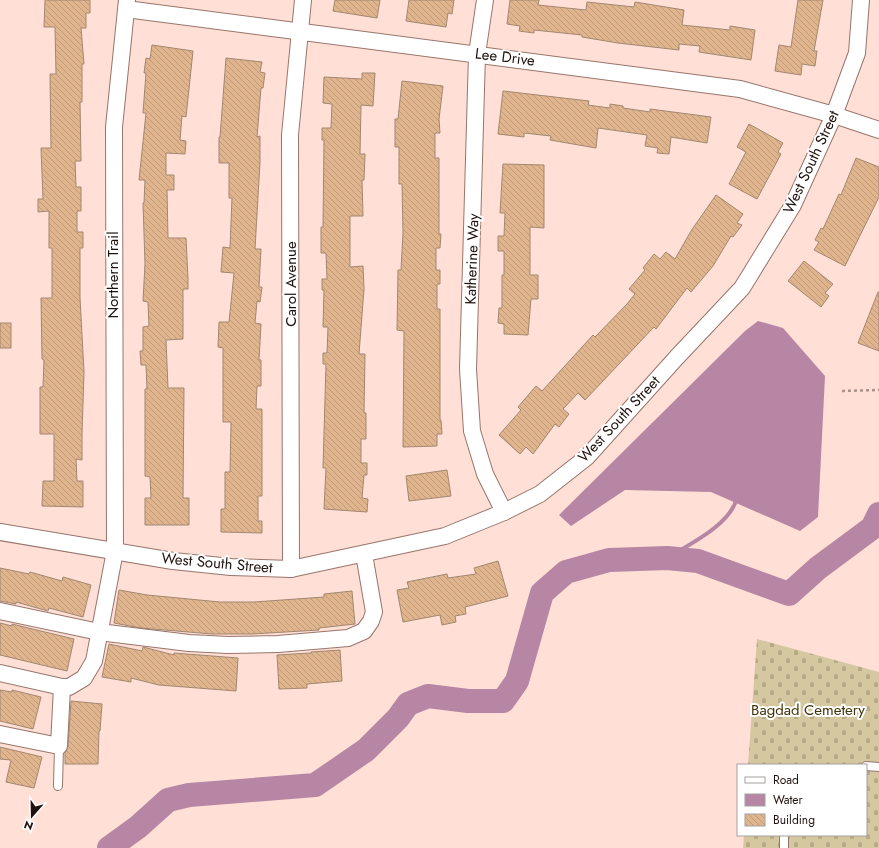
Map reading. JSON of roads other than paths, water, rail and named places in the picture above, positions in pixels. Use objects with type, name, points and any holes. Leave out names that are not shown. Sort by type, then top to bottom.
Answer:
[{"type":"street","name":"Carol Avenue","points":[[291,569],[290,135],[303,0]]},
{"type":"street","name":"Katherine Way","points":[[484,0],[477,54],[468,369],[472,431],[485,474],[504,512]]},
{"type":"street","name":"West South Street","points":[[0,532],[231,568],[291,569],[445,536],[504,512],[540,494],[587,457],[677,357],[742,288],[794,205],[834,115],[857,53],[860,0]]},
{"type":"street","name":"Lee Drive","points":[[126,5],[299,32],[740,89],[834,115],[879,130]]},
{"type":"street","name":"Northern Trail","points":[[62,687],[69,687],[84,678],[94,661],[115,551],[114,127],[126,5]]},
{"type":"street","points":[[0,611],[99,632],[189,643],[228,645],[278,644],[348,638],[364,631],[371,621],[374,612],[364,554]]},
{"type":"street","points":[[0,673],[62,687],[59,746],[0,734]]},
{"type":"lane","points":[[58,786],[59,746]]},
{"type":"lane","points":[[867,766],[879,766]]},
{"type":"lane","points":[[784,836],[784,848]]},
{"type":"water","points":[[758,321],[783,328],[825,376],[818,517],[800,531],[711,492],[625,490],[571,526],[559,515],[745,331]]},
{"type":"water","points":[[128,835],[127,848],[100,848]]},
{"type":"waterway","points":[[667,558],[708,533],[718,525],[733,508],[737,498]]},
{"type":"waterway","points":[[109,848],[138,827],[168,800],[189,795],[315,785],[366,750],[398,718],[408,704],[428,696],[468,701],[503,701],[517,681],[542,593],[566,572],[609,560],[667,558],[698,561],[789,594],[818,568],[872,528],[879,514]]},
{"type":"park label","name":"Bagdad Cemetery","points":[[808,710]]}]
